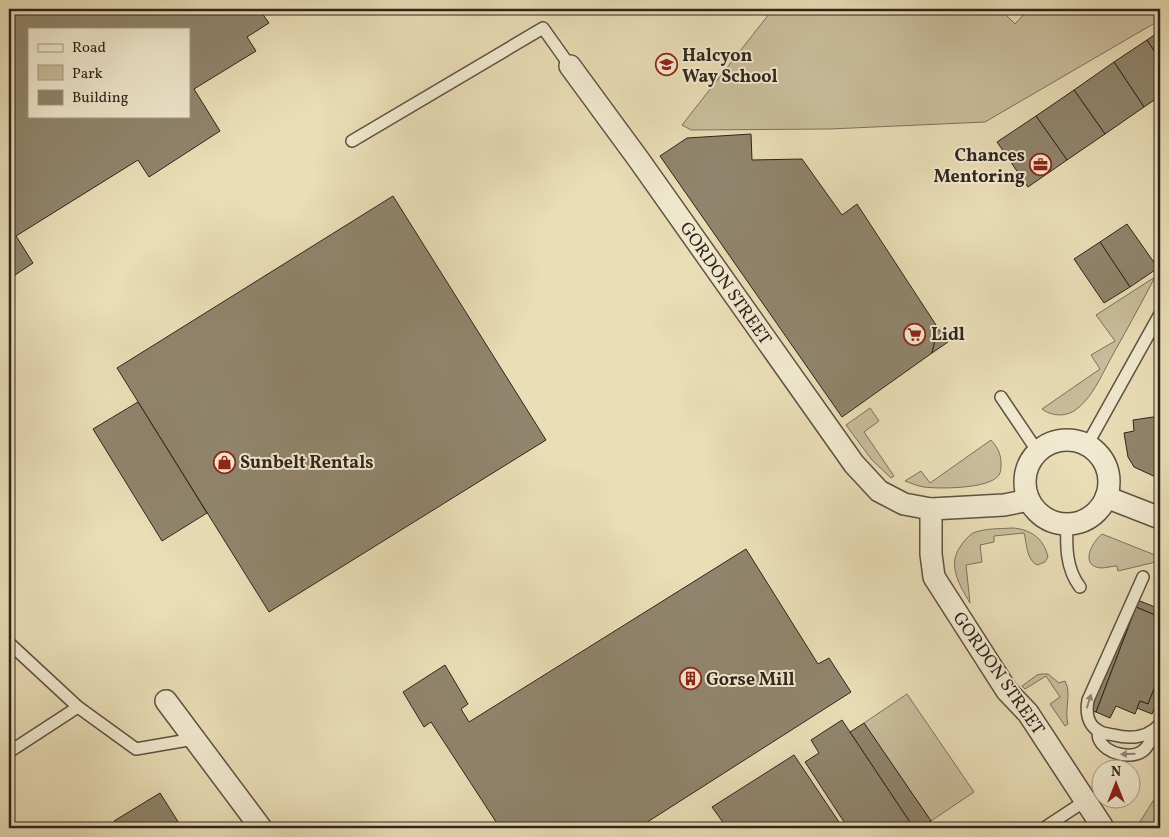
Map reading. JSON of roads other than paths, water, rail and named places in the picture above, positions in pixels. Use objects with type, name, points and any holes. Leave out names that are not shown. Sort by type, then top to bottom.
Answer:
[{"type":"street","name":"GORDON STREET","points":[[570,66],[645,168],[854,464],[879,491],[904,504],[931,509],[1004,505],[1029,500]]},
{"type":"street","points":[[1068,440],[1086,445],[1094,450],[1105,465],[1108,476],[1106,497],[1099,509],[1090,518],[1066,524],[1044,518],[1035,510],[1029,500],[1025,480],[1026,470],[1038,452],[1046,445],[1068,440]]},
{"type":"street","points":[[1106,497],[1160,518]]},
{"type":"street","name":"GORDON STREET","points":[[931,509],[931,554],[934,577],[1007,691],[1028,713],[1102,826]]},
{"type":"street","points":[[166,701],[261,828]]},
{"type":"lane","name":"GORDON STREET","points":[[352,141],[543,28],[570,66]]},
{"type":"lane","points":[[1086,445],[1160,314]]},
{"type":"lane","points":[[1001,397],[1038,452]]},
{"type":"lane","points":[[1066,524],[1066,542],[1070,569],[1080,587]]},
{"type":"lane","points":[[1143,577],[1088,700],[1086,710],[1089,721],[1098,731],[1128,738],[1141,736],[1158,726]]},
{"type":"lane","points":[[9,643],[78,707],[136,749],[194,739]]},
{"type":"lane","points":[[9,752],[78,707]]},
{"type":"lane","points":[[1098,731],[1099,740],[1110,750],[1126,755],[1138,754],[1144,750],[1158,726]]},
{"type":"lane","points":[[1044,828],[1085,801]]},
{"type":"place","name":"Halcyon Way School","points":[[666,65]]},
{"type":"place","name":"Chances Mentoring","points":[[1041,165]]},
{"type":"place","name":"Lidl","points":[[915,334]]},
{"type":"place","name":"Sunbelt Rentals","points":[[224,462]]},
{"type":"place","name":"Gorse Mill","points":[[690,679]]}]
